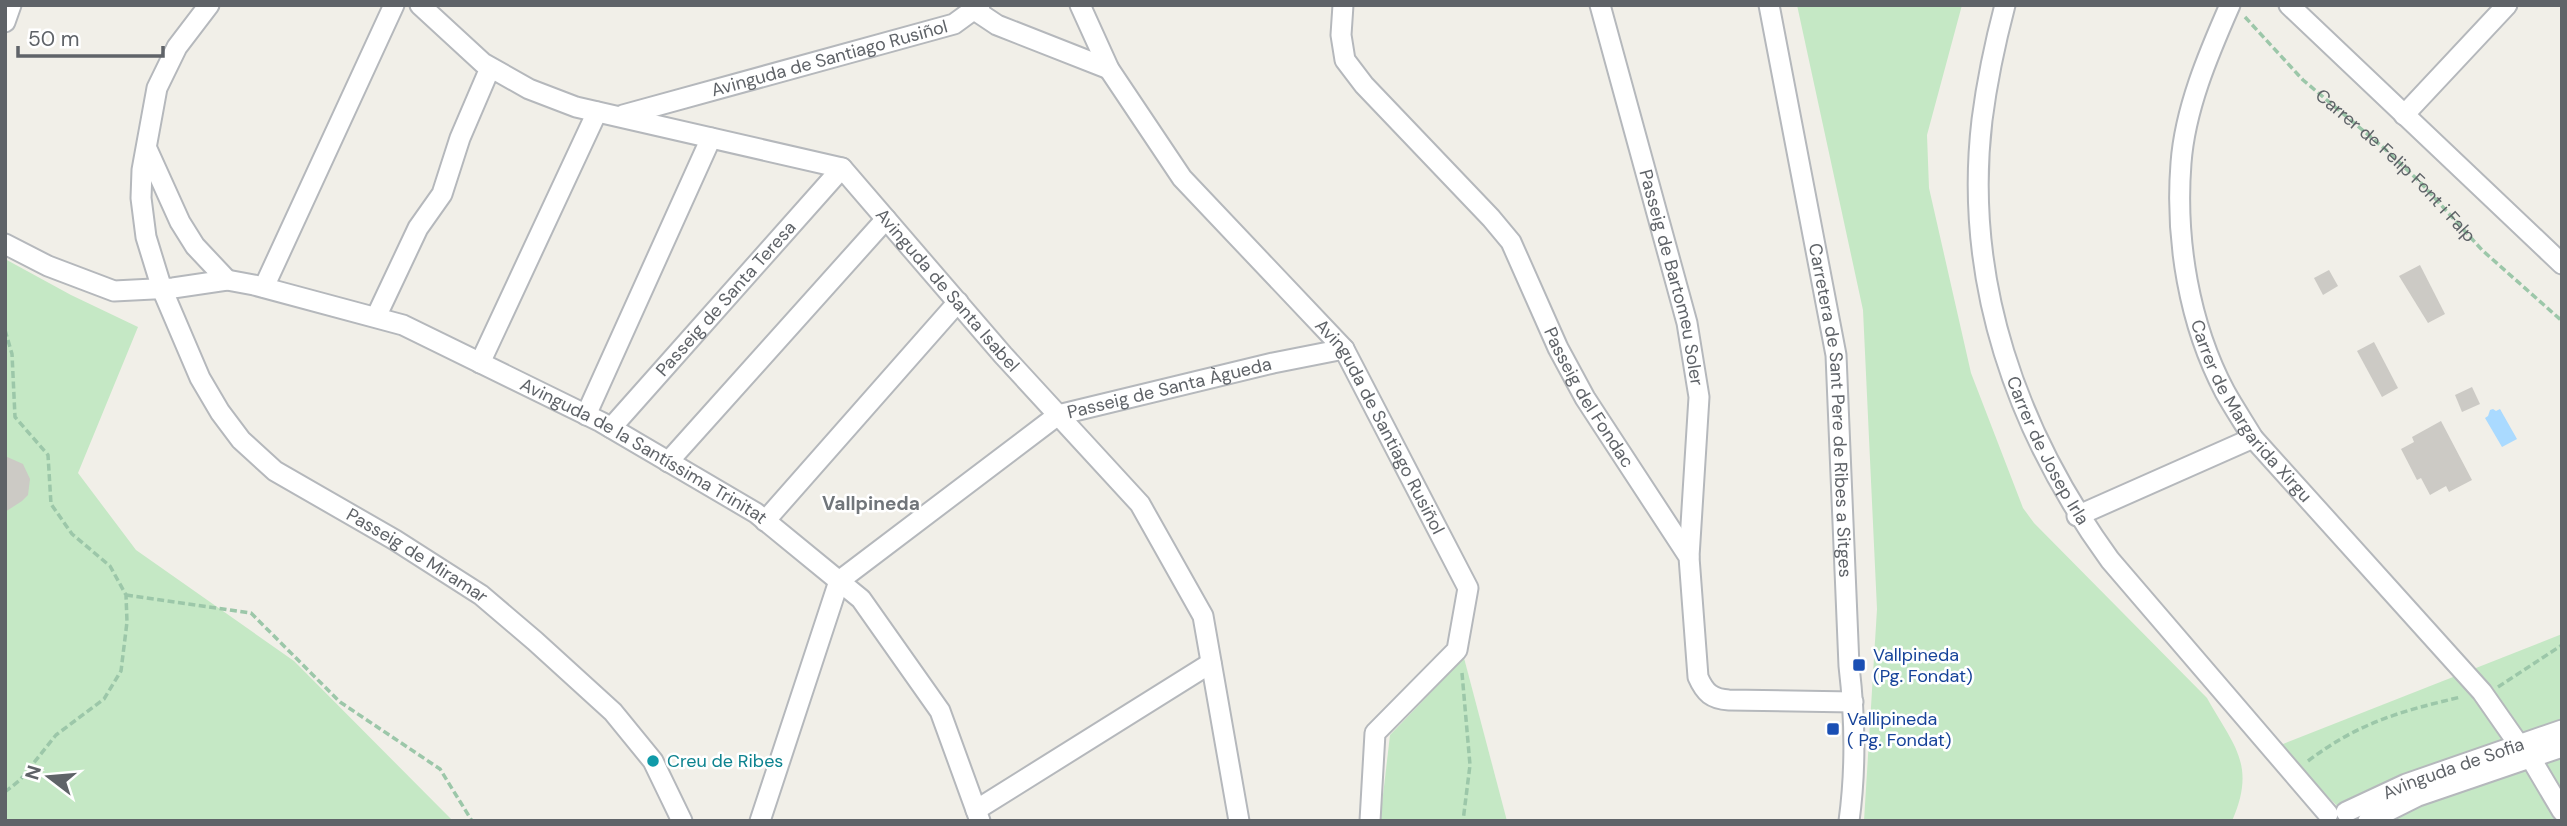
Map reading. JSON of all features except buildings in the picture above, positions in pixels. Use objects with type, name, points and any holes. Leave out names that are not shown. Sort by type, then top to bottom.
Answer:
[{"type":"street","points":[[5,22],[11,5]]},
{"type":"street","points":[[162,289],[146,236],[141,198],[142,170],[157,88],[177,47],[209,5]]},
{"type":"street","points":[[264,287],[394,5]]},
{"type":"street","points":[[421,5],[490,68],[529,89],[576,107],[842,168]]},
{"type":"street","points":[[442,5],[447,30]]},
{"type":"street","name":"Avinguda de Santiago Rusiñol","points":[[1080,5],[1109,69],[1182,178],[1344,349],[1468,588],[1457,650],[1375,733],[1370,821]]},
{"type":"street","name":"Passeig del Fondac","points":[[1343,5],[1341,35],[1345,60],[1364,85],[1511,242],[1558,348],[1586,398],[1689,557],[1698,677],[1704,690],[1715,699],[1853,702]]},
{"type":"street","name":"Passeig de Bartomeu Soler","points":[[1600,5],[1687,323],[1699,397],[1689,557]]},
{"type":"street","name":"Carretera de Sant Pere de Ribes a Sitges","points":[[1769,5],[1836,355],[1849,666],[1853,702],[1854,788],[1850,821]]},
{"type":"street","name":"Carrer de Josep Irla","points":[[2005,5],[1991,60],[1981,132],[1980,218],[1985,268],[1997,330],[2015,387],[2041,450],[2077,516],[2110,561],[2293,773],[2338,817]]},
{"type":"street","points":[[2289,5],[2404,115],[2559,255]]},
{"type":"street","points":[[2404,115],[2507,5]]},
{"type":"street","name":"Avinguda de Santiago Rusiñol","points":[[619,117],[954,24],[975,6],[997,25],[1109,69]]},
{"type":"street","name":"Carrer de Margarida Xirgu","points":[[2235,8],[2213,44],[2192,111],[2181,162],[2179,210],[2184,258],[2195,315],[2225,391],[2253,438],[2482,692],[2525,751],[2562,811]]},
{"type":"street","points":[[376,317],[418,228],[442,194],[460,138],[490,68]]},
{"type":"street","points":[[480,363],[597,112]]},
{"type":"street","points":[[586,415],[711,138]]},
{"type":"street","points":[[147,149],[180,222],[195,246],[226,280]]},
{"type":"street","name":"Avinguda de Santa Isabel","points":[[842,168],[1140,505],[1203,616],[1238,821]]},
{"type":"street","name":"Passeig de Santa Teresa","points":[[611,428],[842,168]]},
{"type":"street","points":[[668,462],[886,219]]},
{"type":"street","name":"Avinguda de la Santíssima Trinitat","points":[[5,244],[48,266],[114,291],[162,289],[226,280],[264,287],[403,325],[611,428],[765,521],[861,599],[940,711],[978,815]]},
{"type":"street","name":"Passeig de Miramar","points":[[162,289],[200,378],[241,440],[275,471],[395,540],[481,595],[535,641],[613,712],[653,761],[682,821]]},
{"type":"street","points":[[765,521],[958,302]]},
{"type":"street","name":"Passeig de Santa Àgueda","points":[[839,581],[1058,415],[1273,363],[1344,349]]},
{"type":"street","points":[[2077,516],[2253,438]]},
{"type":"street","points":[[760,821],[839,581]]},
{"type":"street","points":[[978,815],[1211,663]]},
{"type":"street","name":"Avinguda de Sofia","points":[[2368,821],[2418,796],[2525,751],[2562,730]]},
{"type":"street","name":"Avinguda de Sofia","points":[[2338,817],[2406,784],[2525,751],[2562,747]]},
{"type":"path","name":"Carrer de Felip Font i Falp","points":[[2235,8],[2302,80],[2385,149],[2421,183],[2482,250],[2562,321]]},
{"type":"path","points":[[5,330],[12,354],[15,417],[48,455],[51,505],[72,534],[110,566],[126,594],[127,622],[121,671],[104,699],[56,735],[20,780],[5,792]]},
{"type":"path","points":[[126,594],[251,613],[340,702],[440,769],[472,821]]},
{"type":"path","points":[[1459,640],[1470,765],[1462,821]]},
{"type":"path","points":[[2293,773],[2334,741],[2361,727],[2421,706],[2482,692],[2508,682],[2562,645]]},
{"type":"green space","points":[[1797,5],[1962,5],[1927,135],[1929,188],[1971,373],[2023,508],[2034,523],[2207,698],[2233,743],[2242,769],[2239,801],[2232,821],[1864,821],[1877,609],[1863,310]]},
{"type":"green space","points":[[5,259],[138,327],[78,473],[136,550],[294,661],[453,821],[5,821]]},
{"type":"green space","points":[[2562,634],[2562,821],[2352,821],[2278,746]]},
{"type":"green space","points":[[1464,658],[1507,821],[1380,821],[1390,735]]},
{"type":"water","points":[[2493,409],[2500,409],[2517,439],[2502,447],[2485,418]]},
{"type":"place","name":"Vallpineda (Pg. Fondat)","points":[[1859,665]]},
{"type":"place","name":"Vallipineda ( Pg. Fondat)","points":[[1833,729]]},
{"type":"place","name":"Creu de Ribes","points":[[653,761]]},
{"type":"district","name":"Vallpineda","points":[[871,503]]}]
